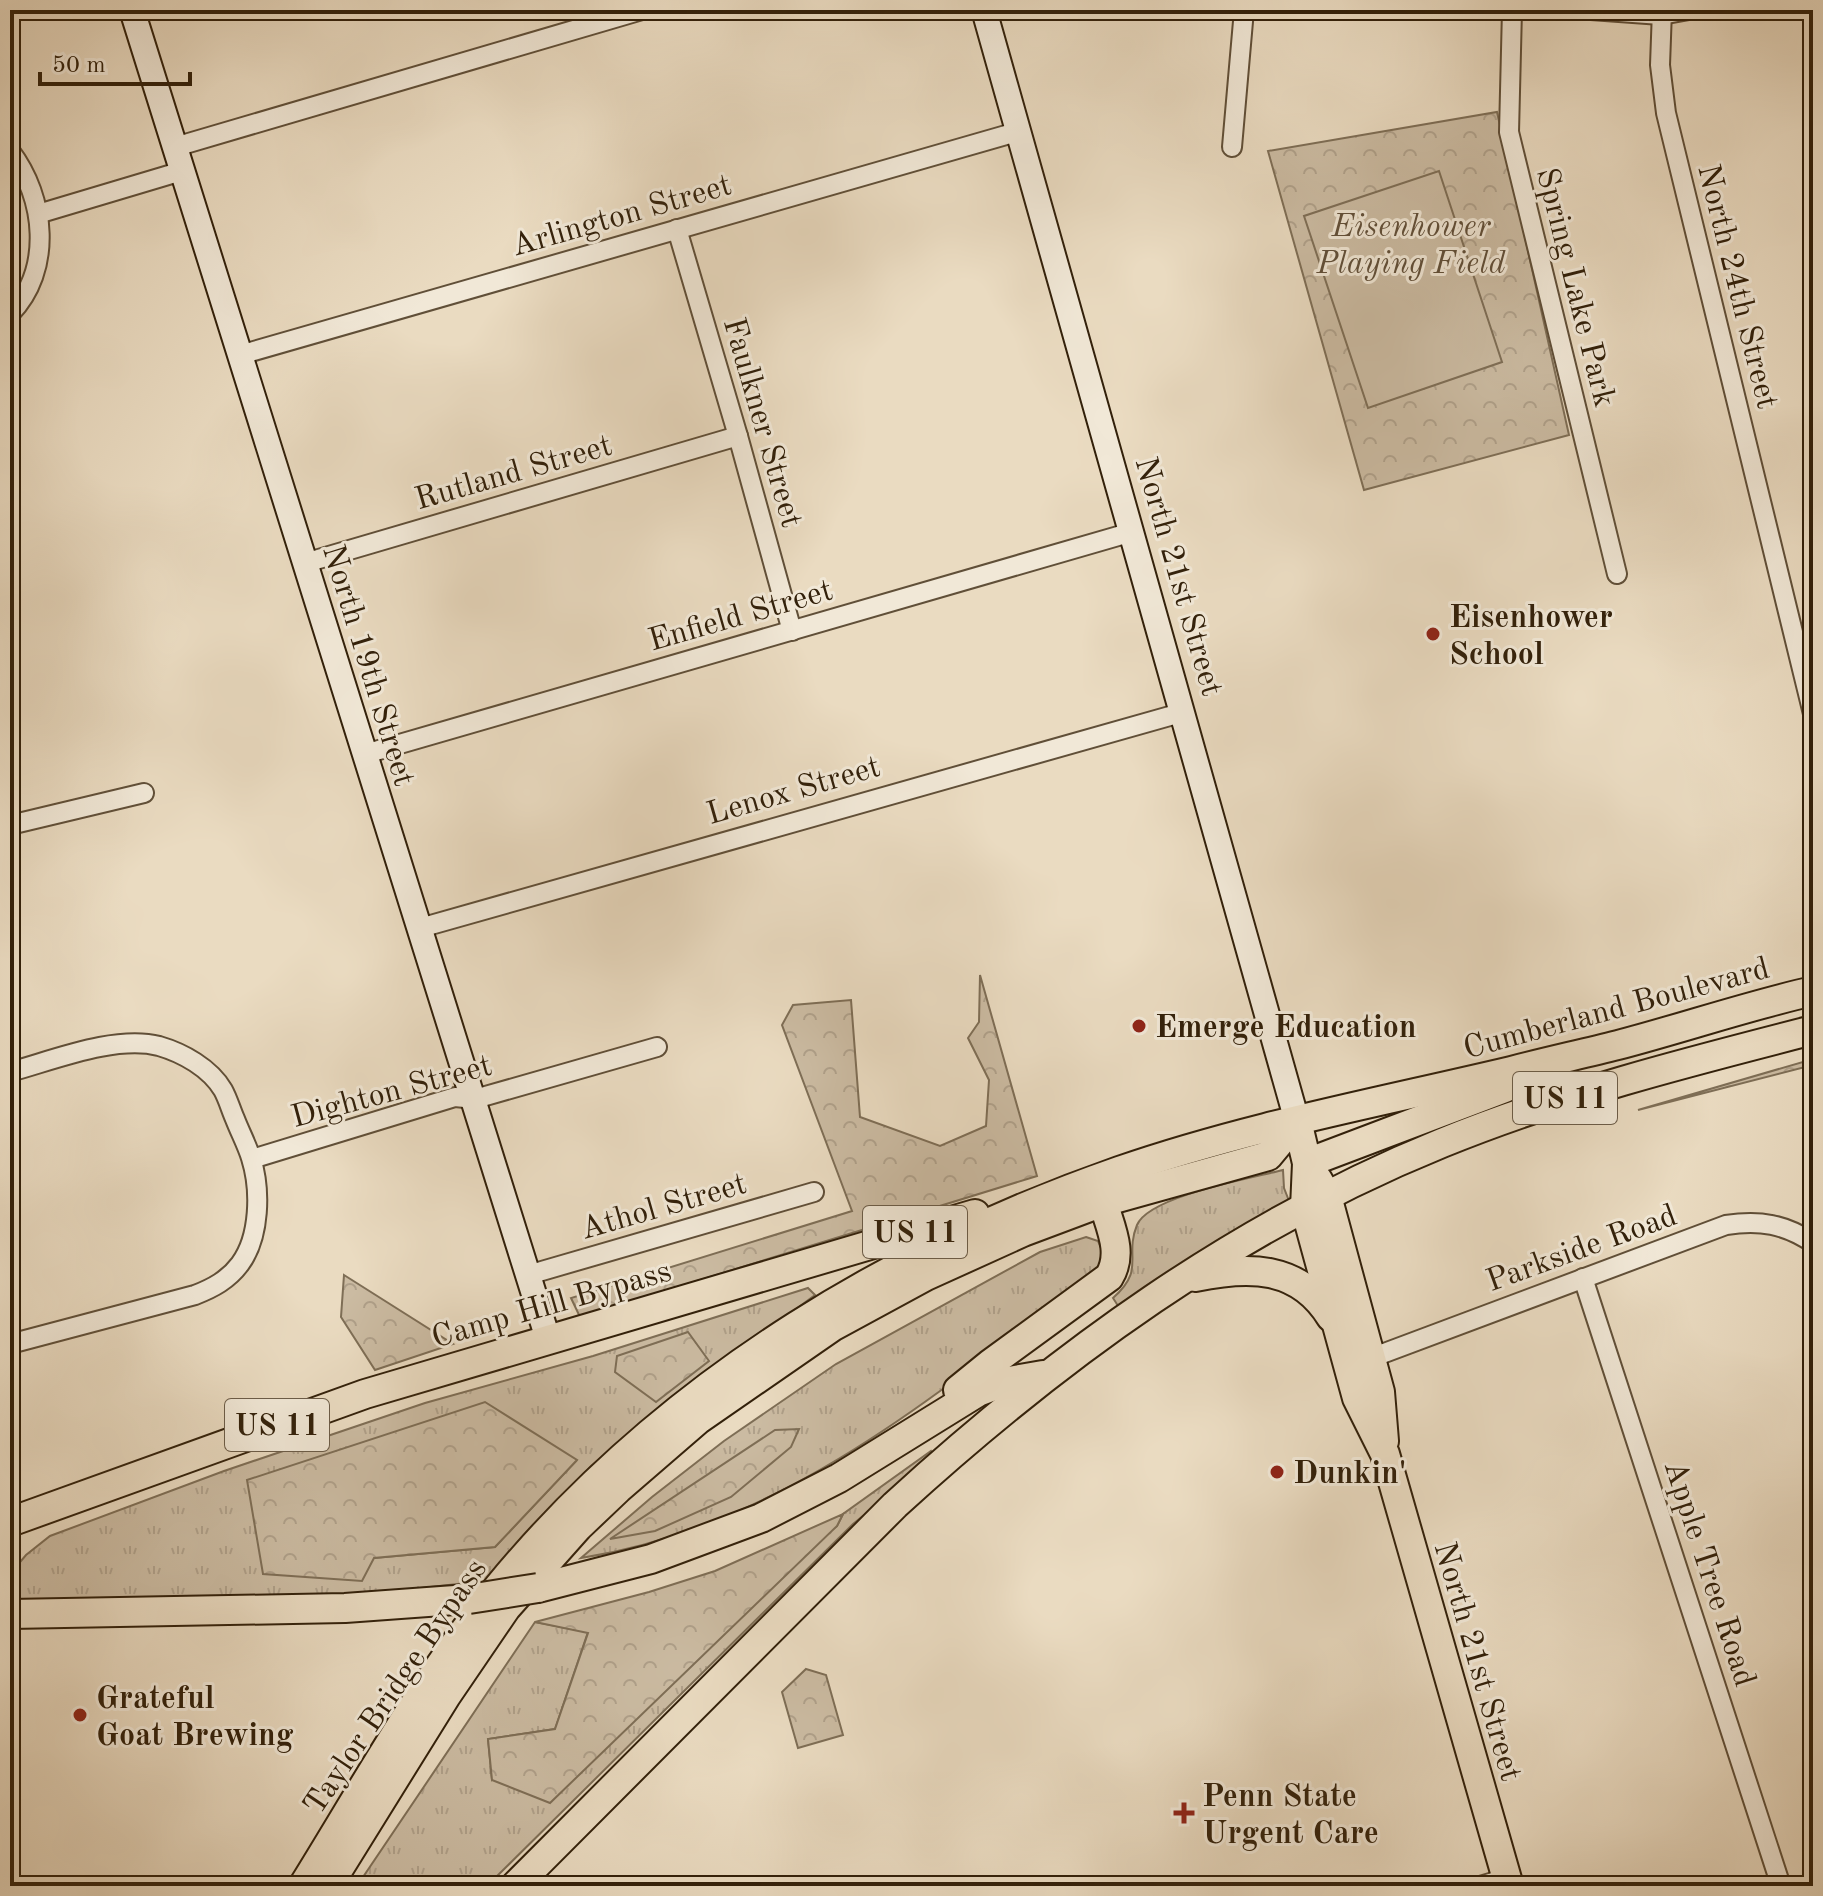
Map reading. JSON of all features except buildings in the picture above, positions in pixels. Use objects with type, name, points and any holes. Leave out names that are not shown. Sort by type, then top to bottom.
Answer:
[{"type":"main road","name":"Cumberland Boulevard","points":[[1297,1121],[1618,1045],[1813,991]]},
{"type":"main road","name":"US 11","points":[[10,1614],[360,1607],[469,1599],[538,1588],[613,1570],[723,1533],[795,1502],[886,1451],[978,1392],[1004,1382],[1047,1374],[1182,1279],[1316,1202],[1440,1144],[1542,1106],[1813,1030]]},
{"type":"main road","points":[[1307,1163],[1618,1045]]},
{"type":"main road","name":"North 21st Street","points":[[1297,1121],[1316,1202],[1337,1326],[1357,1398],[1385,1454]]},
{"type":"main road","name":"Taylor Bridge Bypass","points":[[303,1886],[428,1685],[490,1595],[564,1513],[644,1438],[730,1370],[774,1339],[868,1282],[1016,1212],[1168,1155],[1297,1121]]},
{"type":"main road","points":[[328,1886],[446,1696],[506,1608],[578,1527],[647,1462],[753,1379],[878,1300],[974,1253],[1103,1202],[1268,1156],[1297,1121]]},
{"type":"main road","name":"Camp Hill Bypass","points":[[10,1522],[365,1394],[1117,1172]]},
{"type":"main road","points":[[886,1451],[990,1364],[1109,1277],[1115,1267],[1116,1248],[1103,1202]]},
{"type":"main road","name":"North 21st Street","points":[[1316,1202],[1371,1358],[1380,1392],[1385,1454],[1499,1883]]},
{"type":"main road","points":[[1182,1279],[1241,1270],[1277,1274],[1310,1291],[1324,1305],[1337,1326]]},
{"type":"main road","points":[[515,1886],[895,1505],[998,1413],[1047,1374]]},
{"type":"street","name":"North 19th Street","points":[[132,10],[548,1339]]},
{"type":"street","points":[[175,147],[642,10]]},
{"type":"street","name":"North 21st Street","points":[[984,10],[1297,1121]]},
{"type":"street","points":[[1232,147],[1244,10]]},
{"type":"street","name":"Spring Lake Park","points":[[1512,10],[1509,132],[1617,574]]},
{"type":"street","points":[[1591,10],[1689,10]]},
{"type":"street","name":"North 24th Street","points":[[1662,12],[1660,65],[1666,113],[1813,714]]},
{"type":"street","name":"Arlington Street","points":[[240,355],[1020,131]]},
{"type":"street","points":[[10,151],[34,201],[40,248],[33,281],[10,314]]},
{"type":"street","points":[[38,214],[182,171]]},
{"type":"street","name":"Faulkner Street","points":[[677,229],[792,631]]},
{"type":"street","name":"Rutland Street","points":[[305,563],[738,436]]},
{"type":"street","name":"Enfield Street","points":[[365,754],[1132,532]]},
{"type":"street","name":"Lenox Street","points":[[420,928],[1184,712]]},
{"type":"street","points":[[10,825],[144,793]]},
{"type":"street","points":[[10,1072],[112,1045],[135,1043],[180,1053],[195,1062],[223,1090],[252,1159],[257,1202],[253,1235],[241,1263],[214,1287],[195,1295],[10,1344]]},
{"type":"street","name":"Dighton Street","points":[[252,1159],[455,1097],[475,1099],[657,1047]]},
{"type":"street","name":"Athol Street","points":[[528,1275],[814,1192]]},
{"type":"street","name":"Parkside Road","points":[[1371,1358],[1726,1225],[1749,1222],[1778,1225],[1813,1243]]},
{"type":"street","name":"Apple Tree Road","points":[[1583,1278],[1781,1886]]},
{"type":"green space","name":"Eisenhower Playing Field","points":[[1497,112],[1569,435],[1364,490],[1268,151]]},
{"type":"green space","points":[[1439,171],[1502,362],[1368,408],[1304,216]]},
{"type":"green space","points":[[980,975],[1037,1176],[580,1317],[571,1298],[852,1211],[782,1025],[793,1005],[851,1000],[860,1117],[940,1146],[986,1126],[989,1080],[968,1038],[979,1022]]},
{"type":"green space","points":[[1813,1059],[1813,1065],[1638,1110]]},
{"type":"green space","points":[[1283,1170],[1284,1188],[1291,1206],[1120,1309],[1113,1298],[1129,1279],[1134,1236],[1137,1225],[1145,1215],[1180,1197]]},
{"type":"green space","points":[[1086,1237],[1098,1241],[1102,1250],[1099,1268],[981,1360],[858,1447],[793,1485],[725,1517],[655,1542],[581,1558],[724,1441],[836,1364],[1040,1252]]},
{"type":"green space","points":[[344,1275],[453,1344],[375,1370],[341,1317]]},
{"type":"green space","points":[[808,1288],[815,1295],[649,1418],[591,1466],[485,1581],[357,1595],[18,1602],[10,1593],[10,1574],[26,1555],[50,1536],[224,1471],[425,1403],[593,1356]],"holes":[[[577,1460],[495,1547],[374,1558]]]},
{"type":"green space","points":[[688,1332],[709,1361],[656,1402],[615,1372],[617,1356]]},
{"type":"green space","points":[[485,1402],[577,1460],[495,1547],[374,1558],[362,1581],[263,1574],[247,1480]]},
{"type":"green space","points":[[799,1429],[791,1447],[731,1497],[655,1531],[610,1539],[775,1430]]},
{"type":"green space","points":[[931,1451],[935,1458],[853,1524],[487,1886],[357,1886],[535,1622],[588,1632],[555,1729],[488,1739],[492,1780],[837,1526],[843,1514]]},
{"type":"green space","points":[[843,1514],[837,1526],[550,1803],[492,1780],[488,1739],[555,1729],[588,1633],[535,1622],[715,1571]]},
{"type":"green space","points":[[806,1669],[826,1675],[843,1735],[798,1748],[782,1692]]},
{"type":"place","name":"Eisenhower School","points":[[1433,634]]},
{"type":"place","name":"Emerge Education","points":[[1139,1026]]},
{"type":"place","name":"Dunkin'","points":[[1277,1472]]},
{"type":"place","name":"Grateful Goat Brewing","points":[[80,1715]]},
{"type":"place","name":"Penn State Urgent Care","points":[[1184,1813]]}]
